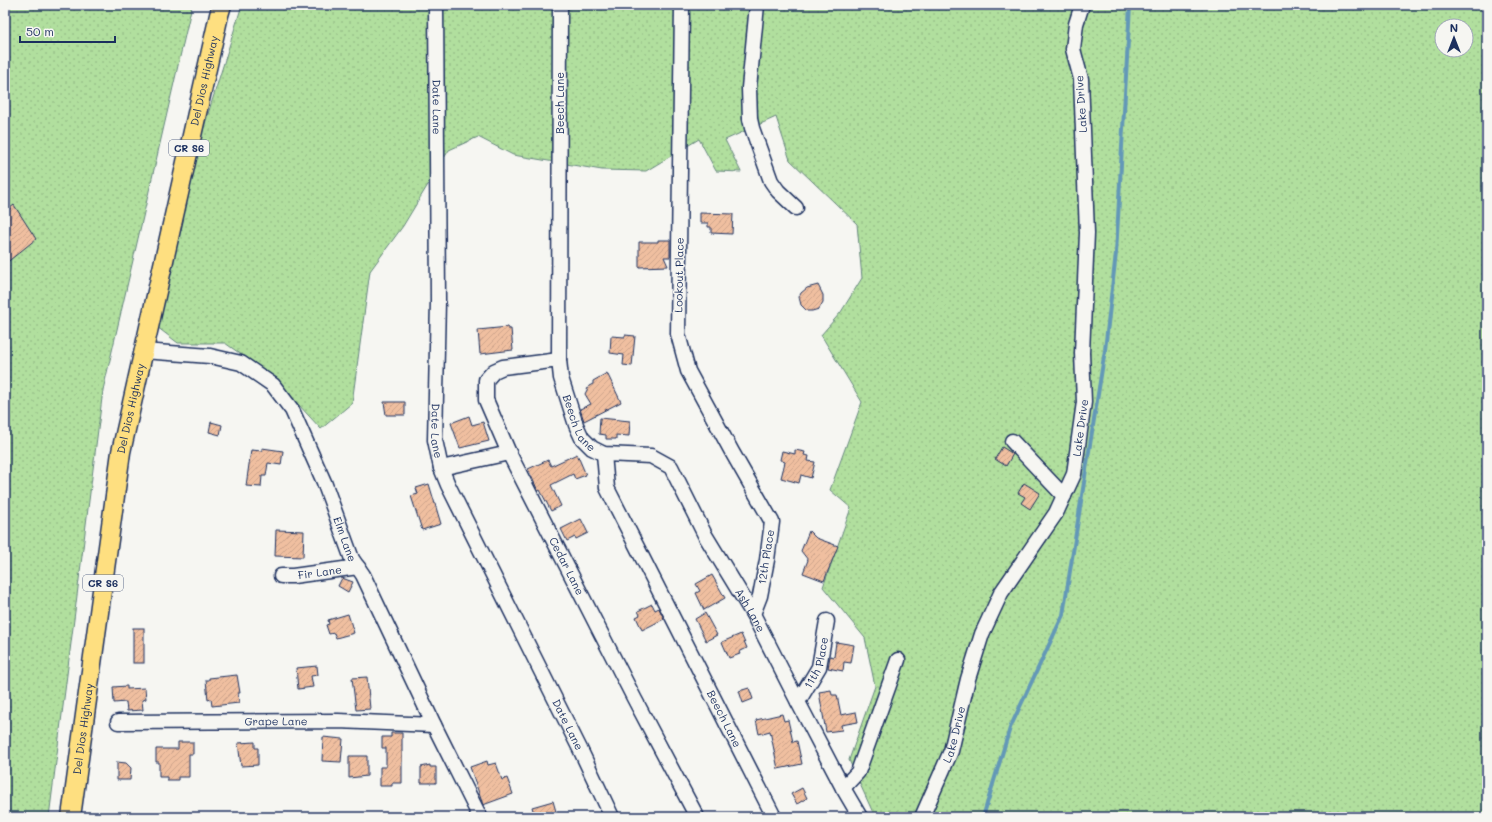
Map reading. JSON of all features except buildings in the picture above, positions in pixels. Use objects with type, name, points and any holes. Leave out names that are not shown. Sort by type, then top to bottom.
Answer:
[{"type":"main road","name":"Del Dios Highway","points":[[71,817],[121,452],[222,5]]},
{"type":"street","name":"Date Lane","points":[[436,5],[438,301],[435,440],[441,468],[612,817]]},
{"type":"street","name":"Beech Lane","points":[[560,5],[559,360],[561,378],[576,425],[582,438],[592,448],[604,454],[606,488],[774,817]]},
{"type":"street","name":"Lookout Place","points":[[682,5],[678,334],[688,371],[772,522]]},
{"type":"street","points":[[756,5],[749,88],[750,119],[771,181],[778,191],[796,208]]},
{"type":"street","name":"Lake Drive","points":[[922,817],[951,751],[968,679],[982,634],[1002,593],[1056,513],[1074,474],[1084,402],[1082,352],[1086,219],[1081,79],[1073,49],[1076,24],[1082,5]]},
{"type":"street","name":"Elm Lane","points":[[143,351],[210,356],[242,363],[273,385],[292,410],[324,482],[352,559],[363,575],[434,725],[480,817]]},
{"type":"street","name":"Cedar Lane","points":[[559,360],[502,368],[494,372],[486,380],[486,400],[509,453],[634,698],[697,817]]},
{"type":"street","points":[[1012,441],[1064,496]]},
{"type":"street","points":[[441,468],[509,453]]},
{"type":"street","name":"Ash Lane","points":[[604,454],[651,456],[671,467],[705,535],[752,614],[843,788],[860,817]]},
{"type":"street","name":"12th Place","points":[[752,614],[760,596],[772,522]]},
{"type":"street","name":"Fir Lane","points":[[281,576],[293,576],[358,567]]},
{"type":"street","name":"11th Place","points":[[798,702],[819,667],[827,621]]},
{"type":"street","points":[[843,788],[858,772],[898,660]]},
{"type":"street","name":"Grape Lane","points":[[118,722],[338,722],[434,725]]},
{"type":"green space","points":[[5,5],[192,5],[103,390],[49,817],[5,817]]},
{"type":"green space","points":[[242,5],[1487,5],[1487,817],[875,817],[849,760],[875,686],[865,638],[823,587],[851,508],[830,490],[862,402],[821,335],[841,312],[862,278],[857,224],[790,160],[776,117],[725,140],[741,172],[716,171],[699,139],[646,171],[602,170],[513,155],[478,137],[449,150],[403,226],[370,271],[352,403],[321,429],[273,377],[225,343],[178,343],[157,327],[198,146]]},
{"type":"waterway","points":[[983,817],[1010,728],[1063,615],[1105,350],[1116,253],[1130,5]]}]
